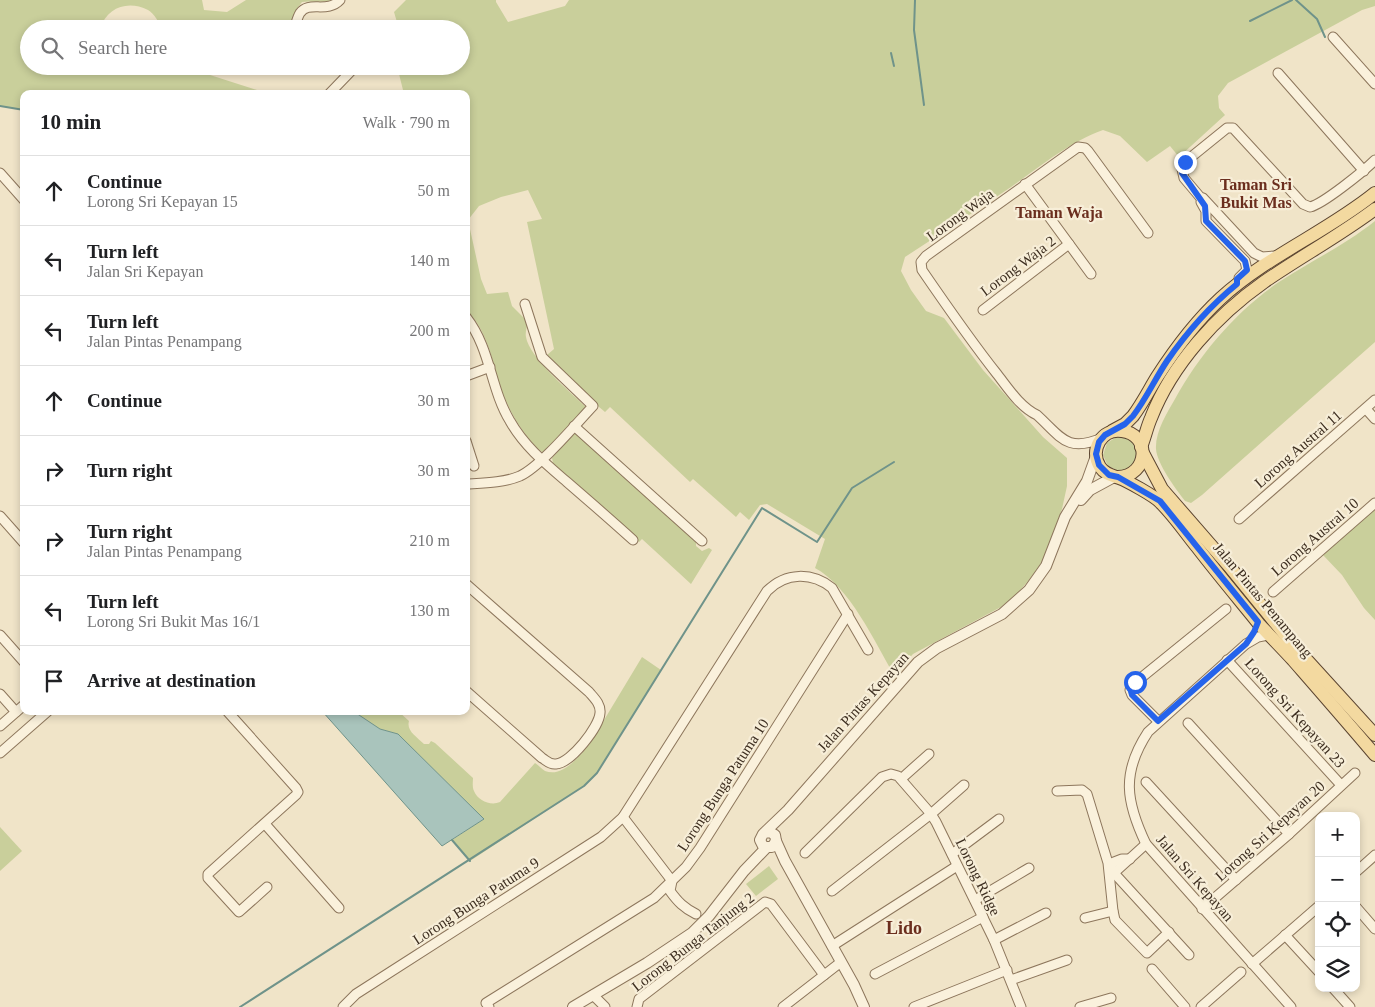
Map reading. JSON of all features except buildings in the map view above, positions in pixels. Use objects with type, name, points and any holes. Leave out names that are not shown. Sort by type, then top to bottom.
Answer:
[{"type":"main road","points":[[1375,192],[1327,226],[1237,284],[1206,312],[1168,360],[1133,416],[1125,424],[1106,435],[1097,446],[1096,455],[1102,469],[1116,477],[1128,475],[1136,470],[1141,461],[1151,417],[1172,377],[1216,321],[1265,281],[1375,209]]},
{"type":"main road","points":[[1106,435],[1119,430],[1129,432],[1137,438],[1142,450]]},
{"type":"main road","name":"Jalan Pintas Penampang","points":[[1142,450],[1162,489],[1229,566],[1293,652],[1375,754]]},
{"type":"main road","name":"Jalan Pintas Penampang","points":[[1116,477],[1160,501],[1268,635],[1293,652],[1375,735]]},
{"type":"street","points":[[297,20],[300,13],[306,7],[311,5],[325,7],[334,5],[340,0]]},
{"type":"street","points":[[1333,37],[1375,84]]},
{"type":"street","points":[[1278,73],[1364,171]]},
{"type":"street","points":[[332,90],[347,75]]},
{"type":"street","points":[[1237,284],[1237,279],[1247,270],[1247,266],[1243,259],[1206,221],[1206,211],[1200,197],[1184,178],[1182,165],[1223,130],[1230,127],[1237,131],[1306,206],[1314,206],[1364,171],[1375,160]]},
{"type":"street","name":"Lorong Waja","points":[[1106,435],[1084,445],[1068,443],[1037,415],[1031,412],[1014,395],[983,357],[920,266],[926,256],[1076,148],[1088,150],[1148,233]]},
{"type":"street","points":[[0,173],[20,196]]},
{"type":"street","points":[[1025,184],[1091,274]]},
{"type":"street","points":[[1200,197],[1257,255],[1262,257],[1279,256]]},
{"type":"street","points":[[1214,230],[1223,220]]},
{"type":"street","name":"Lorong Waja 2","points":[[982,310],[1069,244]]},
{"type":"street","points":[[1243,259],[1251,250]]},
{"type":"street","points":[[470,484],[493,483],[513,479],[530,470],[542,460],[592,406],[542,357],[525,304]]},
{"type":"street","points":[[470,323],[481,340],[501,402],[520,437],[542,460],[633,540]]},
{"type":"street","points":[[470,374],[490,367]]},
{"type":"street","name":"Lorong Austral 11","points":[[1239,519],[1375,400]]},
{"type":"street","points":[[1366,409],[1375,419]]},
{"type":"street","name":"Lorong Waja","points":[[1031,412],[1033,418],[1067,448],[1086,450],[1096,455]]},
{"type":"street","points":[[574,426],[702,541]]},
{"type":"street","points":[[470,454],[474,466]]},
{"type":"street","name":"Jalan Pintas Kepayan","points":[[763,835],[788,810],[918,662],[937,648],[1002,614],[1029,590],[1046,566],[1066,518],[1087,481],[1096,455]]},
{"type":"street","name":"Jalan Pintas Kepayan","points":[[1066,518],[1090,490],[1116,477]]},
{"type":"street","name":"Lorong Austral 10","points":[[1273,592],[1375,503]]},
{"type":"street","points":[[2,522],[20,539]]},
{"type":"street","name":"Lorong Bunga Patuma 9","points":[[343,1007],[356,994],[601,837],[623,817],[767,591],[775,583],[792,576],[801,576],[818,579],[832,588],[868,650]]},
{"type":"street","points":[[470,588],[589,692],[597,701],[600,713],[592,732],[570,757],[560,763],[550,764],[470,695]]},
{"type":"street","points":[[1158,721],[1132,695],[1131,686],[1226,609]]},
{"type":"street","name":"Lorong Bunga Patuma 10","points":[[484,1006],[654,898],[686,867],[700,848],[848,614]]},
{"type":"street","name":"Jalan Sri Kepayan","points":[[1246,644],[1258,622]]},
{"type":"street","points":[[0,635],[20,658]]},
{"type":"street","name":"Jalan Sri Kepayan","points":[[1268,635],[1258,637],[1246,644],[1158,721],[1140,744],[1132,762],[1129,780],[1130,798],[1135,821],[1146,844],[1291,1007]]},
{"type":"street","name":"Lorong Sri Kepayan 23","points":[[1227,660],[1342,785]]},
{"type":"street","points":[[0,694],[16,712]]},
{"type":"street","points":[[0,726],[20,708]]},
{"type":"street","points":[[0,753],[43,715]]},
{"type":"street","points":[[231,715],[297,790],[296,795],[207,877],[238,912],[267,887]]},
{"type":"street","points":[[1188,723],[1289,834]]},
{"type":"street","points":[[901,779],[929,754]]},
{"type":"street","name":"Lorong Sri Kepayan 20","points":[[1202,909],[1289,834],[1356,772]]},
{"type":"street","name":"Lorong Ridge","points":[[805,853],[882,777],[891,774],[901,779],[931,814],[994,940],[1021,1007]]},
{"type":"street","points":[[1146,782],[1236,880]]},
{"type":"street","points":[[832,891],[931,814],[964,785]]},
{"type":"street","points":[[1057,791],[1082,790],[1086,792],[1108,864],[1112,911],[1118,924],[1145,952],[1149,952],[1169,932]]},
{"type":"street","name":"Jalan Pintas Kepayan","points":[[772,843],[779,825],[788,810]]},
{"type":"street","points":[[623,817],[672,881],[670,891],[678,902],[684,908],[696,914]]},
{"type":"street","points":[[952,854],[999,820]]},
{"type":"street","points":[[265,824],[340,908]]},
{"type":"street","points":[[763,835],[762,844],[772,843]]},
{"type":"street","points":[[744,871],[763,835]]},
{"type":"street","points":[[772,843],[785,861],[864,1007]]},
{"type":"street","points":[[573,1007],[647,963],[692,933],[709,916],[744,871],[772,843]]},
{"type":"street","points":[[1114,873],[1146,844]]},
{"type":"street","points":[[1360,868],[1375,855]]},
{"type":"street","points":[[1108,864],[1122,859],[1130,859]]},
{"type":"street","points":[[1108,864],[1114,873],[1189,955]]},
{"type":"street","points":[[832,946],[957,866]]},
{"type":"street","points":[[975,900],[1029,868]]},
{"type":"street","name":"Lorong Bunga Tanjung 2","points":[[637,1007],[639,999],[765,902],[771,904],[824,975]]},
{"type":"street","points":[[1252,964],[1315,909]]},
{"type":"street","points":[[1085,918],[1112,911]]},
{"type":"street","points":[[1360,911],[1375,928]]},
{"type":"street","points":[[994,940],[1046,913]]},
{"type":"street","points":[[875,974],[982,917]]},
{"type":"street","points":[[1285,935],[1315,968]]},
{"type":"street","points":[[1011,980],[1067,960]]},
{"type":"street","points":[[783,1007],[841,962]]},
{"type":"street","points":[[1152,969],[1185,1007]]},
{"type":"street","points":[[914,1007],[1007,970]]},
{"type":"street","points":[[1201,1007],[1240,972]]},
{"type":"street","points":[[1337,992],[1350,1007]]},
{"type":"street","points":[[593,995],[605,1007]]},
{"type":"street","points":[[1080,1007],[1110,998]]},
{"type":"green space","points":[[0,0],[202,0],[204,10],[227,12],[246,0],[332,0],[325,2],[302,2],[296,10],[293,20],[157,20],[148,10],[140,7],[126,6],[113,11],[104,20],[20,20],[20,75],[210,75],[257,90],[20,90],[20,109],[0,106]]},
{"type":"green space","points":[[406,0],[496,0],[508,22],[565,6],[569,0],[1375,0],[1375,6],[1362,10],[1228,83],[1218,96],[1219,108],[1225,115],[1179,157],[1170,146],[1147,162],[1120,136],[1103,130],[1067,148],[905,257],[901,271],[911,290],[926,311],[944,318],[983,370],[1043,437],[1067,458],[1067,486],[1062,509],[1043,561],[1016,595],[1001,607],[913,654],[894,675],[870,631],[850,601],[827,576],[815,568],[825,539],[767,504],[760,505],[749,520],[740,512],[736,517],[693,479],[690,482],[610,407],[605,412],[592,401],[547,355],[554,349],[527,222],[542,219],[528,190],[501,197],[479,206],[470,217],[470,90],[403,90],[399,75],[470,75],[470,20],[396,20],[394,12]]},
{"type":"green space","points":[[1375,221],[1375,342],[1202,495],[1191,503],[1185,501],[1160,462],[1156,443],[1159,429],[1165,416],[1195,366],[1220,335],[1248,306],[1279,282],[1352,238]]},
{"type":"green space","points":[[470,229],[481,279],[487,294],[508,292],[512,306],[528,322],[526,337],[535,354],[542,364],[586,407],[543,453],[536,447],[513,416],[501,389],[484,337],[470,315]]},
{"type":"green space","points":[[575,433],[696,542],[696,546],[702,551],[709,548],[712,550],[691,584],[642,539],[639,542],[553,463],[552,458]]},
{"type":"green space","points":[[1118,436],[1131,439],[1138,449],[1135,465],[1120,472],[1108,466],[1103,455],[1107,443]]},
{"type":"green space","points":[[1375,509],[1375,620],[1364,608],[1342,575],[1323,555]]},
{"type":"green space","points":[[642,657],[661,670],[597,773],[584,786],[470,861],[452,840],[484,819],[398,734],[380,729],[359,715],[402,715],[409,721],[409,728],[415,736],[424,744],[429,744],[431,741],[435,743],[473,778],[473,789],[476,795],[485,802],[500,802],[535,763],[545,771],[552,772],[564,769],[589,745]]},
{"type":"green space","points":[[0,827],[22,851],[0,871]]},
{"type":"green space","points":[[769,866],[778,879],[756,896],[746,884]]},
{"type":"water","points":[[326,715],[359,715],[380,729],[398,734],[484,819],[442,846]]},
{"type":"waterway","points":[[915,0],[914,30],[924,105]]},
{"type":"waterway","points":[[1250,21],[1292,0]]},
{"type":"waterway","points":[[1296,0],[1317,19],[1325,37]]},
{"type":"waterway","points":[[891,53],[894,66]]},
{"type":"waterway","points":[[0,106],[20,109]]},
{"type":"waterway","points":[[240,1007],[584,786],[597,773],[762,508],[817,542],[852,488],[894,462]]},
{"type":"waterway","points":[[452,840],[470,861]]},
{"type":"district","name":"Taman Sri Bukit Mas","points":[[1256,193]]},
{"type":"district","name":"Taman Waja","points":[[1059,212]]},
{"type":"district","name":"Lido","points":[[904,928]]},
{"type":"route","points":[[1135,682],[1131,686],[1130,692],[1158,721],[1246,644],[1258,622],[1160,501],[1118,477],[1105,473],[1099,465],[1096,456],[1096,450],[1102,438],[1125,424],[1133,416],[1186,335],[1206,312],[1237,284],[1237,279],[1247,270],[1245,261],[1206,221],[1205,206],[1182,173],[1182,165],[1185,162]]}]
